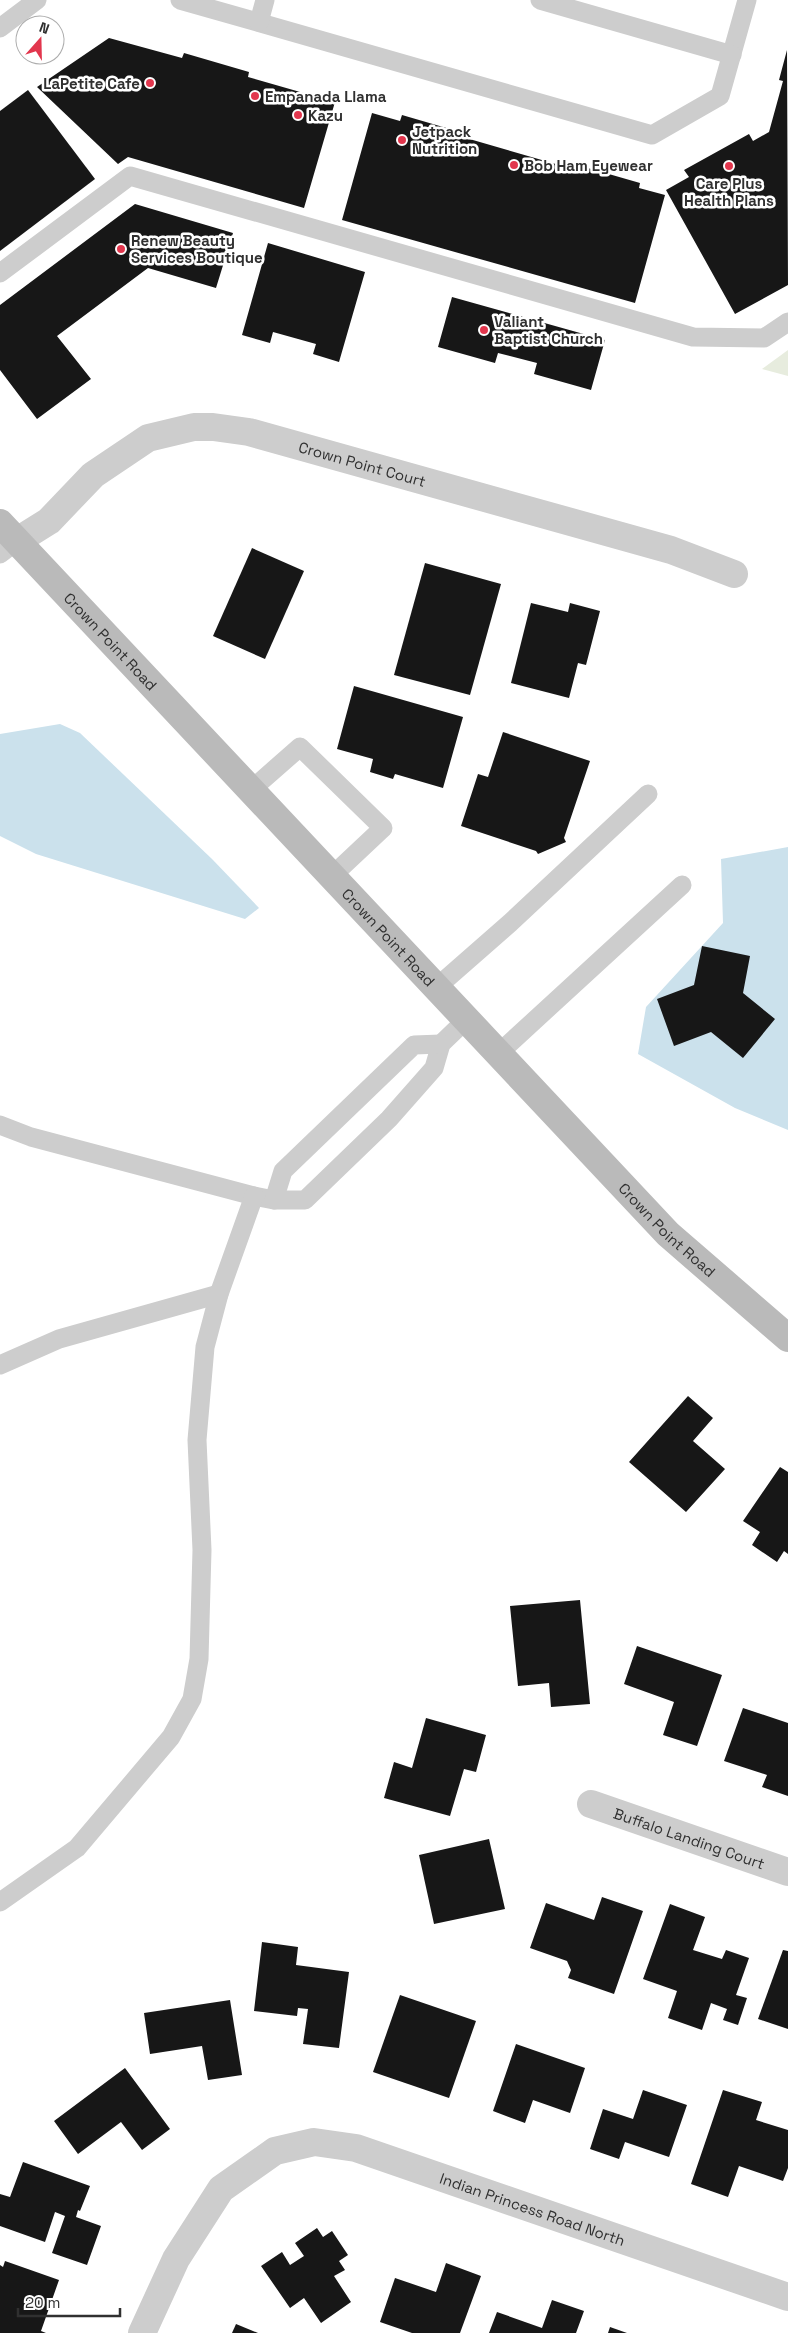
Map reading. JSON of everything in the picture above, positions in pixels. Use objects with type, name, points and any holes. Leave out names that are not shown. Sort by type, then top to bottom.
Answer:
[{"type":"street","name":"Crown Point Court","points":[[6,539],[49,521],[93,475],[148,438],[194,427],[213,427],[249,432],[671,550],[734,574]]},
{"type":"street","name":"Crown Point Road","points":[[6,539],[252,789],[668,1234],[786,1334]]},
{"type":"street","name":"Buffalo Landing Court","points":[[591,1804],[788,1872]]},
{"type":"street","name":"Indian Princess Road North","points":[[142,2333],[176,2259],[220,2189],[275,2151],[314,2142],[356,2148],[788,2297]]},
{"type":"lane","points":[[0,28],[37,0]]},
{"type":"lane","points":[[180,0],[652,135],[720,96],[747,0]]},
{"type":"lane","points":[[259,22],[265,0]]},
{"type":"lane","points":[[540,0],[732,56]]},
{"type":"lane","points":[[0,273],[130,176],[693,336],[764,338],[788,322]]},
{"type":"lane","points":[[252,789],[300,747],[383,828],[333,876]]},
{"type":"lane","points":[[437,987],[510,923],[648,794]]},
{"type":"lane","points":[[499,1053],[682,885]]},
{"type":"lane","points":[[0,1124],[32,1137],[254,1196],[274,1200],[305,1200],[389,1119],[434,1068],[441,1044],[467,1019]]},
{"type":"lane","points":[[274,1200],[283,1171],[414,1045],[441,1044]]},
{"type":"lane","points":[[0,1902],[77,1848],[171,1737],[192,1699],[199,1659],[202,1550],[197,1440],[205,1347],[219,1294],[254,1196]]},
{"type":"lane","points":[[0,1365],[59,1339],[219,1294]]},
{"type":"shaded area","points":[[788,350],[788,376],[762,369]]},
{"type":"water","points":[[60,724],[80,733],[212,859],[259,908],[245,919],[36,854],[0,836],[0,734]]},
{"type":"water","points":[[788,847],[788,1130],[735,1108],[638,1054],[646,1007],[723,923],[721,859]]},
{"type":"building","points":[[109,38],[182,58],[184,53],[249,72],[248,77],[335,102],[304,208],[128,157],[118,164],[37,87]]},
{"type":"building","points":[[787,50],[788,285],[735,314],[666,190],[689,177],[684,170],[749,134],[753,141],[769,132],[783,81],[779,80]]},
{"type":"building","points":[[28,90],[95,179],[0,251],[0,111]]},
{"type":"building","points":[[372,113],[400,121],[402,115],[467,134],[466,138],[573,169],[574,164],[640,183],[639,188],[665,195],[635,303],[342,220]]},
{"type":"building","points":[[135,204],[233,233],[216,288],[148,268],[57,336],[91,379],[37,419],[0,370],[0,305]]},
{"type":"building","points":[[268,243],[365,272],[339,362],[313,354],[316,344],[273,332],[270,343],[242,335]]},
{"type":"building","points":[[452,297],[605,340],[591,390],[534,374],[537,363],[498,353],[495,363],[438,347]]},
{"type":"building","points":[[252,548],[304,571],[265,659],[213,636]]},
{"type":"building","points":[[425,563],[501,584],[470,695],[394,675]]},
{"type":"building","points":[[531,603],[568,612],[570,603],[600,611],[586,665],[578,663],[569,698],[511,683]]},
{"type":"building","points":[[354,686],[463,717],[443,788],[395,774],[393,779],[370,772],[373,759],[337,749]]},
{"type":"building","points":[[503,732],[590,761],[564,838],[566,842],[538,854],[536,851],[461,826],[478,774],[488,777]]},
{"type":"building","points":[[702,946],[750,956],[743,993],[775,1019],[743,1058],[711,1032],[674,1046],[657,999],[694,985]]},
{"type":"building","points":[[688,1396],[713,1418],[693,1441],[725,1469],[686,1512],[629,1462]]},
{"type":"building","points":[[780,1467],[788,1472],[788,1554],[784,1551],[777,1562],[752,1545],[760,1532],[743,1521]]},
{"type":"building","points":[[580,1600],[590,1704],[551,1707],[549,1683],[518,1686],[510,1606]]},
{"type":"building","points":[[637,1646],[722,1675],[697,1746],[663,1735],[674,1702],[624,1684]]},
{"type":"building","points":[[743,1708],[788,1723],[788,1796],[762,1787],[767,1775],[724,1761]]},
{"type":"building","points":[[426,1718],[486,1735],[476,1772],[464,1769],[450,1816],[384,1798],[394,1762],[412,1768]]},
{"type":"building","points":[[489,1839],[505,1909],[434,1924],[419,1855]]},
{"type":"building","points":[[602,1897],[643,1911],[614,1994],[568,1978],[571,1970],[567,1961],[530,1948],[546,1903],[594,1920]]},
{"type":"building","points":[[670,1904],[705,1917],[693,1950],[722,1959],[726,1950],[749,1958],[736,1995],[747,1998],[738,2025],[723,2020],[727,2009],[711,2003],[702,2030],[668,2018],[677,1991],[643,1979]]},
{"type":"building","points":[[262,1942],[298,1947],[296,1965],[349,1972],[339,2048],[303,2044],[308,2009],[298,2008],[297,2016],[254,2011]]},
{"type":"building","points":[[783,1950],[788,1951],[788,2029],[758,2019]]},
{"type":"building","points":[[400,1995],[476,2021],[449,2098],[373,2072]]},
{"type":"building","points":[[230,2000],[242,2075],[208,2080],[202,2046],[150,2054],[144,2013]]},
{"type":"building","points":[[516,2044],[585,2068],[570,2113],[533,2100],[525,2123],[493,2111]]},
{"type":"building","points":[[125,2068],[170,2129],[142,2150],[121,2122],[78,2154],[54,2121]]},
{"type":"building","points":[[643,2090],[687,2105],[669,2157],[625,2142],[619,2159],[590,2149],[603,2109],[633,2119]]},
{"type":"building","points":[[723,2090],[762,2102],[756,2120],[788,2130],[788,2168],[783,2181],[739,2166],[728,2197],[691,2184]]},
{"type":"building","points":[[23,2162],[90,2186],[76,2217],[101,2226],[87,2265],[52,2253],[65,2216],[55,2212],[45,2242],[0,2226],[0,2194],[10,2197]]},
{"type":"building","points":[[317,2228],[323,2237],[332,2231],[348,2255],[339,2261],[345,2270],[334,2276],[351,2302],[321,2323],[304,2298],[290,2308],[261,2266],[282,2252],[290,2265],[304,2256],[295,2243]]},
{"type":"building","points":[[5,2261],[59,2280],[41,2331],[46,2333],[0,2333],[0,2265],[3,2267]]},
{"type":"building","points":[[446,2263],[481,2276],[460,2333],[412,2333],[380,2322],[395,2278],[436,2292]]},
{"type":"building","points":[[552,2300],[584,2311],[576,2333],[489,2333],[497,2312],[542,2328]]},
{"type":"building","points":[[236,2324],[258,2333],[232,2333]]},
{"type":"building","points":[[610,2327],[627,2333],[608,2333]]},
{"type":"place","name":"LaPetite Cafe","points":[[150,83]]},
{"type":"place","name":"Empanada Llama","points":[[255,96]]},
{"type":"place","name":"Kazu","points":[[298,115]]},
{"type":"place","name":"Jetpack Nutrition","points":[[402,140]]},
{"type":"place","name":"Bob Ham Eyewear","points":[[514,165]]},
{"type":"place","name":"Care Plus Health Plans","points":[[729,166]]},
{"type":"place","name":"Renew Beauty Services Boutique","points":[[121,249]]},
{"type":"place","name":"Valiant Baptist Church","points":[[484,330]]}]
